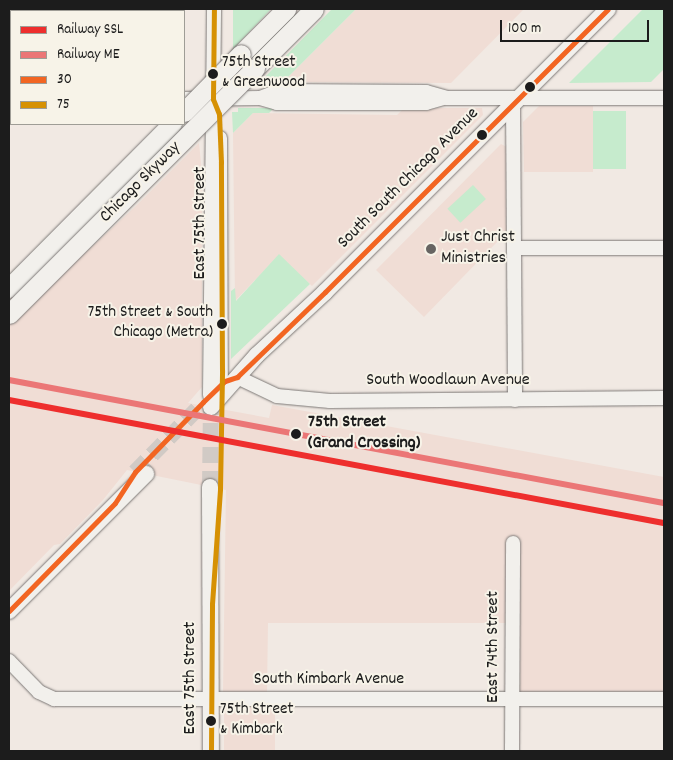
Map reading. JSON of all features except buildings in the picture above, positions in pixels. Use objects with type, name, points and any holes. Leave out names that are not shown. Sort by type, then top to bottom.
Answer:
[{"type":"highway","points":[[185,111],[286,9]]},
{"type":"highway","name":"Chicago Skyway","points":[[9,314],[314,9]]},
{"type":"highway","name":"Chicago Skyway","points":[[9,288],[171,125]]},
{"type":"main road","name":"South South Chicago Avenue","points":[[214,400],[236,376],[608,9]]},
{"type":"main road","points":[[9,611],[114,503],[140,473]]},
{"type":"main road","name":"East 75th Street","points":[[211,751],[212,604],[210,583],[215,488]]},
{"type":"street","name":"East 75th Street","points":[[214,9],[214,99],[219,114],[222,162],[214,400]]},
{"type":"street","points":[[185,99],[260,98],[277,103],[426,103],[447,98],[516,101],[664,98]]},
{"type":"street","points":[[515,400],[514,248],[516,101]]},
{"type":"street","points":[[514,248],[664,248]]},
{"type":"street","name":"South Woodlawn Avenue","points":[[236,376],[277,396],[305,399],[515,400],[664,398]]},
{"type":"street","name":"East 74th Street","points":[[512,543],[512,751]]},
{"type":"street","name":"South Kimbark Avenue","points":[[9,661],[39,692],[54,699],[664,699]]},
{"type":"shaded area","points":[[356,9],[524,9],[451,83],[283,82]]},
{"type":"shaded area","points":[[539,106],[593,106],[593,172],[524,172],[523,122]]},
{"type":"shaded area","points":[[404,108],[482,108],[483,115],[312,286],[279,255],[235,301],[233,133],[253,113],[397,115]]},
{"type":"shaded area","points":[[199,143],[202,173],[202,387],[188,403],[269,418],[272,405],[664,477],[664,693],[518,693],[518,623],[268,623],[267,692],[223,692],[226,490],[127,470],[103,500],[60,544],[54,545],[9,591],[9,289],[46,289],[136,206]]},
{"type":"shaded area","points":[[501,144],[507,147],[506,240],[498,241],[424,317],[376,270]]},
{"type":"shaded area","points":[[224,706],[275,706],[275,751],[224,751]]},
{"type":"green space","points":[[9,9],[34,9],[10,10],[9,75]]},
{"type":"green space","points":[[233,9],[271,9],[233,49]]},
{"type":"green space","points":[[332,9],[356,9],[283,82],[267,82],[264,78]]},
{"type":"green space","points":[[643,9],[664,9],[664,69],[651,82],[569,83]]},
{"type":"green space","points":[[238,108],[274,108],[269,113],[253,113],[233,133],[232,112],[238,112]]},
{"type":"green space","points":[[593,111],[626,111],[626,169],[593,169]]},
{"type":"green space","points":[[473,185],[486,199],[460,223],[447,209]]},
{"type":"green space","points":[[279,254],[310,284],[231,359],[231,291],[235,288],[236,301]]},
{"type":"tunnel","points":[[135,472],[201,405]]},
{"type":"tunnel","points":[[210,487],[211,407]]},
{"type":"rail line","name":"ME","points":[[9,380],[664,503]]},
{"type":"rail line","name":"SSL","points":[[9,400],[664,523]]},
{"type":"transit line","name":"75","points":[[211,751],[212,604],[220,489],[222,370],[221,162],[219,114],[213,99],[214,9]]},
{"type":"transit line","name":"30","points":[[9,611],[115,503],[135,472],[203,402],[225,381],[237,377],[325,292],[608,9]]},
{"type":"place","name":"75th Street & Greenwood","points":[[213,74]]},
{"type":"place","name":"Just Christ Ministries","points":[[431,249]]},
{"type":"place","name":"75th Street & South Chicago (Metra)","points":[[222,324]]},
{"type":"place","name":"75th Street (Grand Crossing)","points":[[296,434]]},
{"type":"place","name":"75th Street & Kimbark","points":[[211,721]]}]
